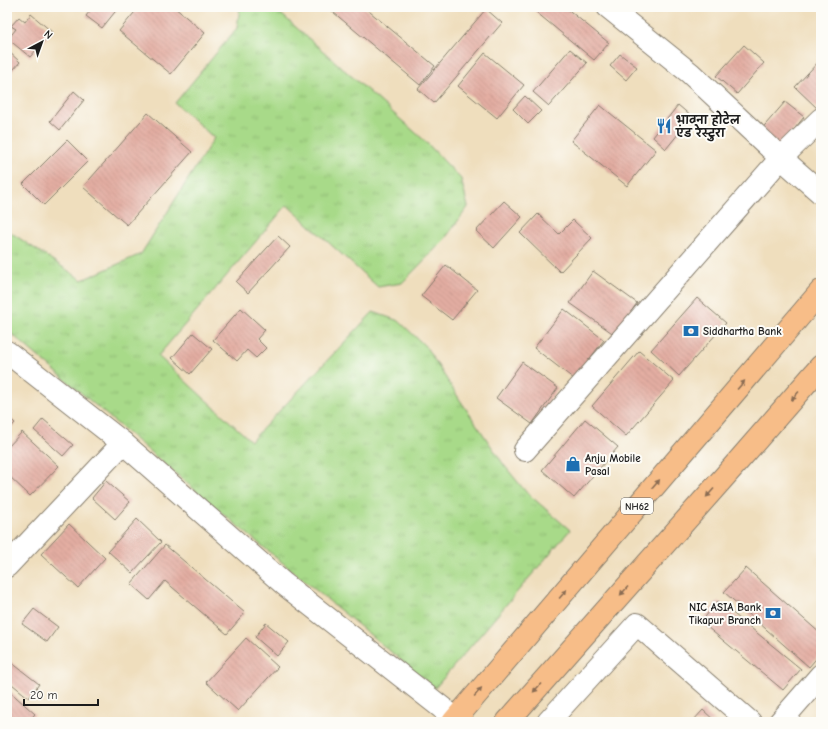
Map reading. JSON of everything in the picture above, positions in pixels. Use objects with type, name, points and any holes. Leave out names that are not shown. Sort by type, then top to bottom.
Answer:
[{"type":"main road","name":"NH62","points":[[456,721],[821,291]]},
{"type":"main road","points":[[507,722],[821,366]]},
{"type":"street","points":[[608,7],[690,73],[781,158],[821,193]]},
{"type":"street","points":[[525,450],[781,158],[821,119]]},
{"type":"street","points":[[9,357],[123,443],[284,584],[456,721]]},
{"type":"street","points":[[7,566],[123,443]]},
{"type":"street","points":[[548,722],[637,624],[750,722]]},
{"type":"street","points":[[780,722],[821,675]]},
{"type":"green space","points":[[240,7],[273,7],[425,141],[461,179],[468,207],[444,240],[402,283],[378,287],[287,205],[158,356],[251,441],[373,312],[399,321],[426,347],[504,465],[526,492],[570,530],[435,688],[222,513],[7,330],[7,230],[82,280],[141,254],[214,138],[175,103],[237,28]]},
{"type":"building","points":[[93,7],[119,7],[102,28],[86,16]]},
{"type":"building","points":[[139,7],[174,7],[205,33],[171,74],[119,31]]},
{"type":"building","points":[[327,7],[364,7],[435,66],[420,85]]},
{"type":"building","points":[[530,7],[565,7],[609,43],[594,60]]},
{"type":"building","points":[[486,9],[502,23],[434,103],[418,89]]},
{"type":"building","points":[[31,14],[52,32],[30,57],[8,39],[16,29],[11,26],[19,17],[25,22]]},
{"type":"building","points":[[744,45],[764,63],[737,94],[716,76]]},
{"type":"building","points":[[570,49],[587,63],[549,106],[533,92]]},
{"type":"building","points":[[7,50],[20,62],[7,77]]},
{"type":"building","points":[[485,53],[524,85],[497,118],[458,86]]},
{"type":"building","points":[[620,54],[637,67],[626,80],[610,66]]},
{"type":"building","points":[[821,59],[821,105],[818,109],[795,87]]},
{"type":"building","points":[[74,91],[84,100],[60,130],[50,121]]},
{"type":"building","points":[[525,96],[541,111],[528,124],[513,109]]},
{"type":"building","points":[[785,102],[804,117],[779,148],[759,132]]},
{"type":"building","points":[[600,105],[656,150],[627,186],[571,141]]},
{"type":"building","points":[[678,105],[692,117],[666,149],[653,137]]},
{"type":"building","points":[[148,113],[192,152],[127,225],[83,187]]},
{"type":"building","points":[[67,140],[88,161],[44,205],[23,184]]},
{"type":"building","points":[[504,201],[522,217],[494,248],[476,231]]},
{"type":"building","points":[[538,214],[559,234],[573,220],[592,238],[560,272],[520,233]]},
{"type":"building","points":[[278,236],[290,247],[248,293],[236,282]]},
{"type":"building","points":[[446,265],[477,290],[452,320],[421,296]]},
{"type":"building","points":[[593,271],[637,303],[615,335],[570,303]]},
{"type":"building","points":[[697,298],[726,323],[679,376],[651,350]]},
{"type":"building","points":[[241,308],[265,330],[257,339],[266,348],[256,358],[247,350],[237,361],[213,340]]},
{"type":"building","points":[[564,309],[604,340],[574,379],[534,348]]},
{"type":"building","points":[[193,333],[212,349],[190,374],[172,358]]},
{"type":"building","points":[[639,351],[674,381],[626,436],[592,406]]},
{"type":"building","points":[[522,362],[558,388],[532,424],[496,398]]},
{"type":"building","points":[[7,416],[15,423],[7,432]]},
{"type":"building","points":[[43,419],[73,445],[63,456],[34,430]]},
{"type":"building","points":[[585,419],[618,447],[574,498],[542,470]]},
{"type":"building","points":[[22,432],[59,466],[30,496],[7,474],[7,448]]},
{"type":"building","points":[[106,481],[130,502],[115,519],[92,498]]},
{"type":"building","points":[[137,519],[161,542],[132,573],[108,551]]},
{"type":"building","points":[[69,524],[105,558],[78,588],[41,554]]},
{"type":"building","points":[[165,545],[245,613],[227,634],[165,581],[149,600],[131,584]]},
{"type":"building","name":"NIC ASIA Bank Tikapur Branch","points":[[746,568],[821,634],[821,653],[809,667],[724,592]]},
{"type":"building","points":[[718,601],[801,669],[783,690],[701,622]]},
{"type":"building","points":[[34,609],[58,627],[47,642],[22,624]]},
{"type":"building","points":[[266,623],[289,642],[277,656],[255,637]]},
{"type":"building","points":[[246,638],[278,667],[238,711],[206,682]]},
{"type":"building","points":[[7,659],[39,684],[29,698],[7,680]]},
{"type":"building","points":[[7,689],[35,714],[28,722],[7,722]]},
{"type":"building","points":[[703,710],[716,722],[692,722]]},
{"type":"place","name":"भावना होटेल एंड रेस्टुरा","points":[[664,126]]},
{"type":"place","name":"Siddhartha Bank","points":[[691,331]]},
{"type":"place","name":"Anju Mobile Pasal","points":[[573,464]]},
{"type":"place","name":"NIC ASIA Bank Tikapur Branch","points":[[773,613]]}]
